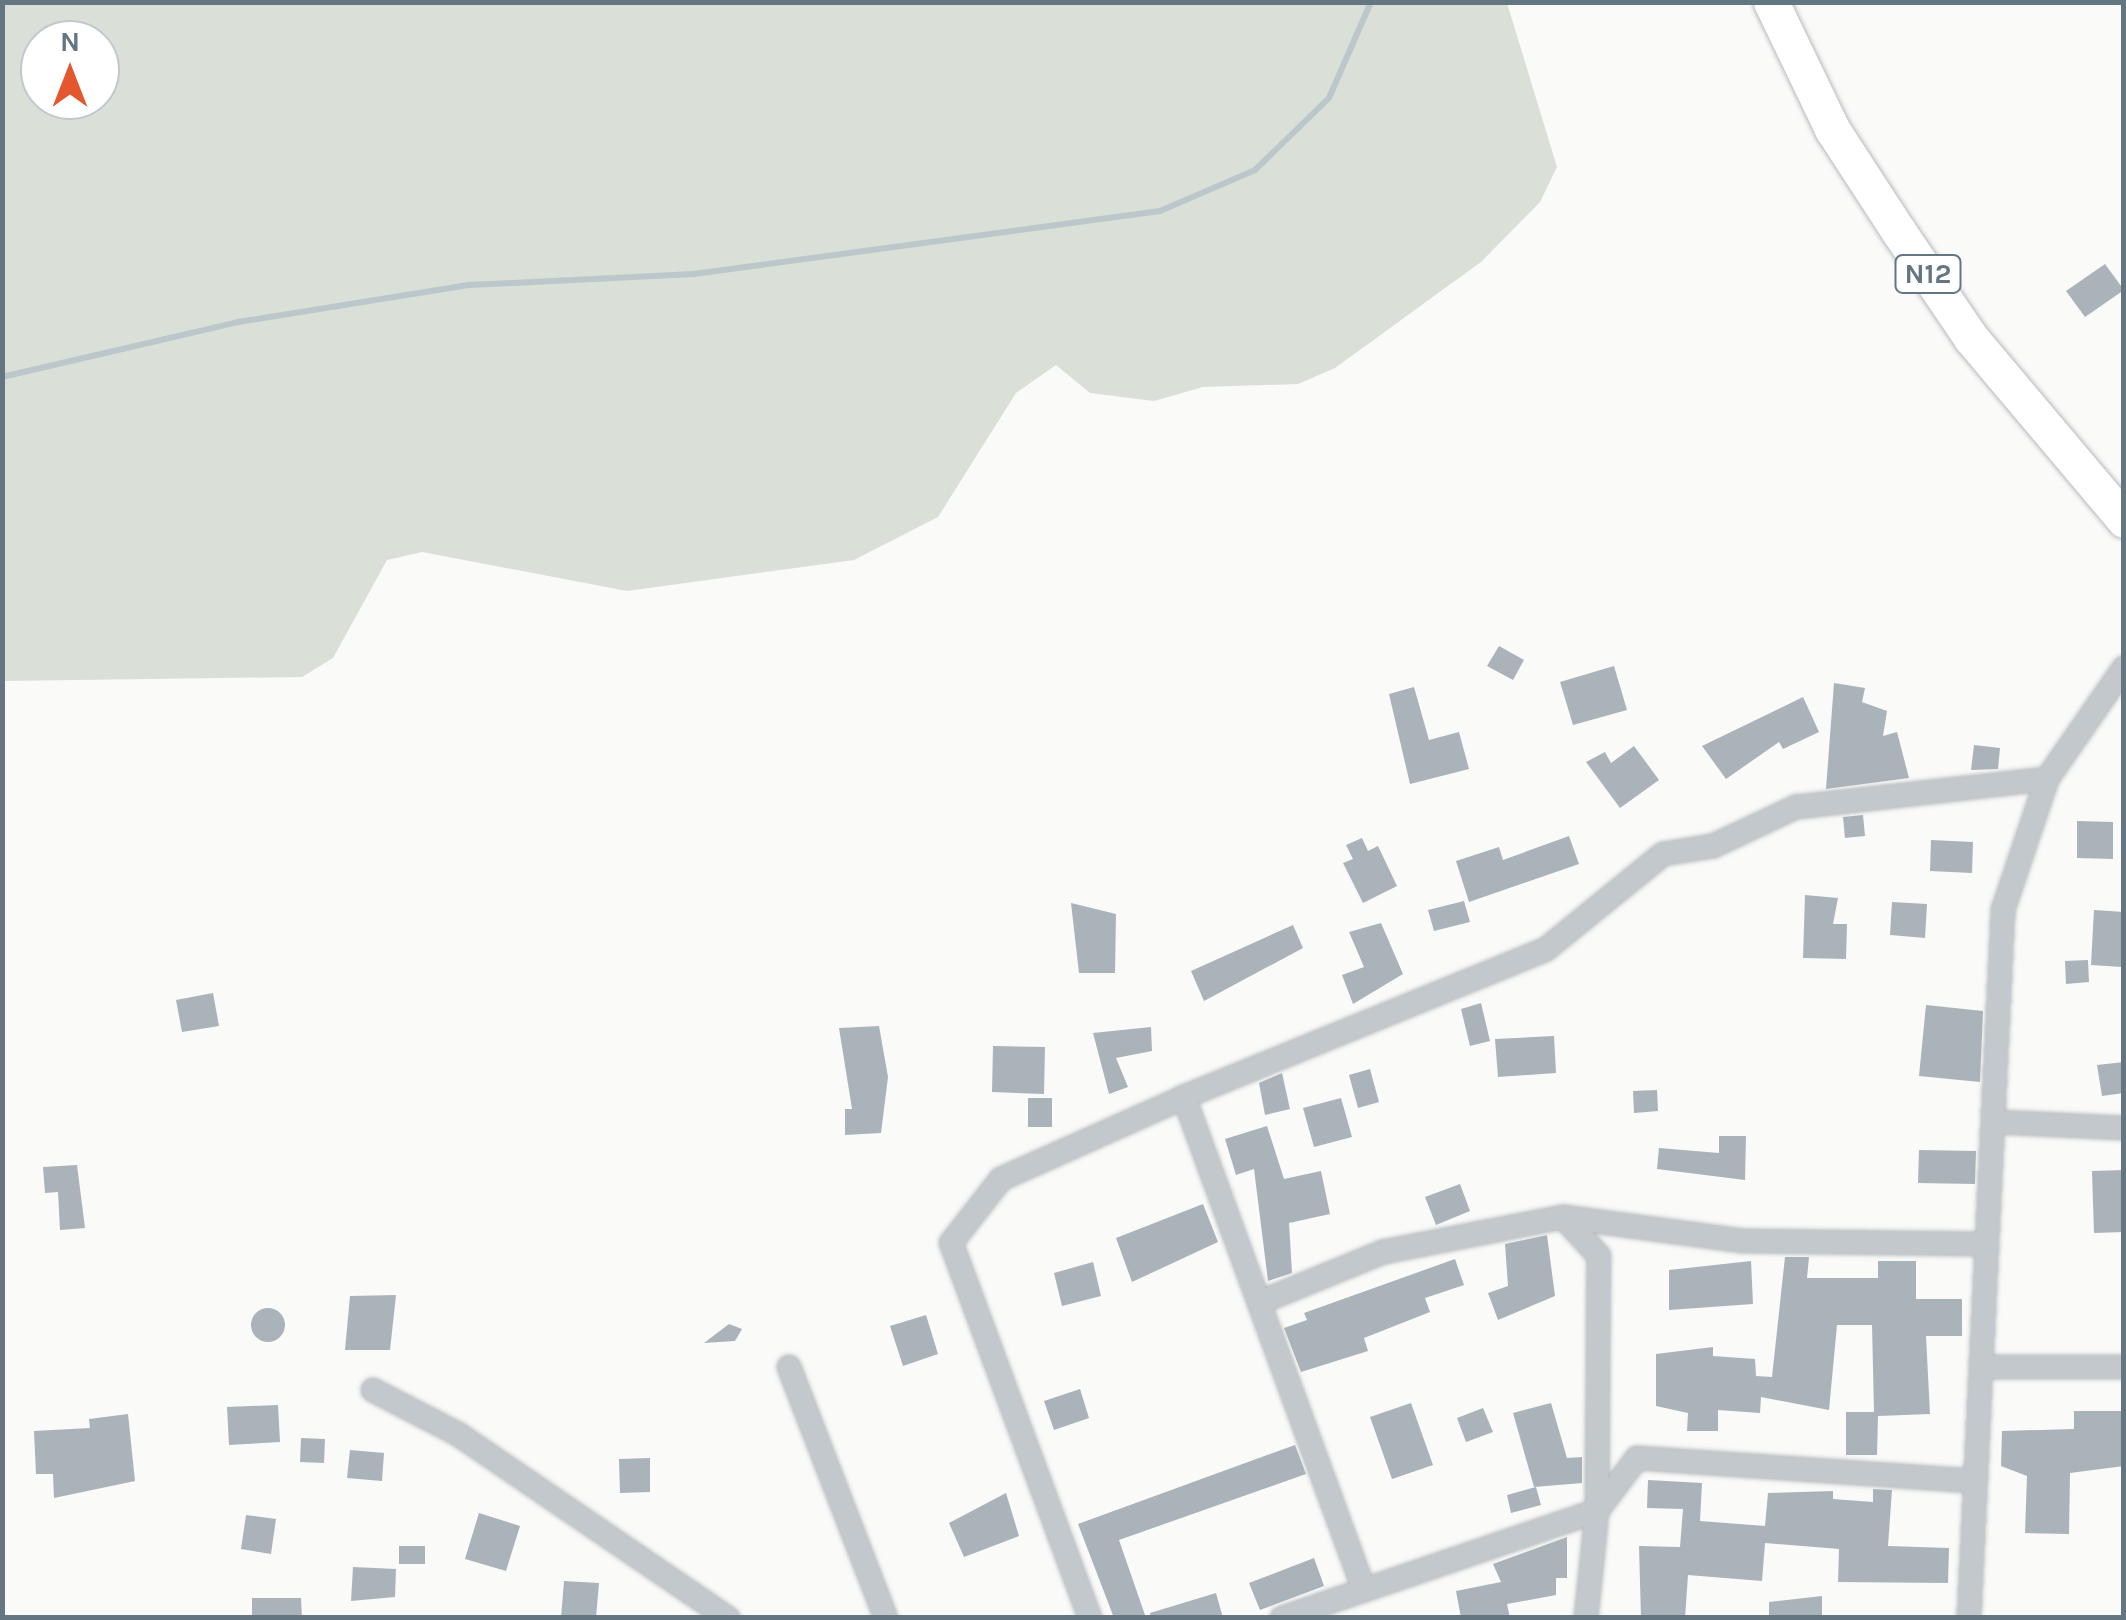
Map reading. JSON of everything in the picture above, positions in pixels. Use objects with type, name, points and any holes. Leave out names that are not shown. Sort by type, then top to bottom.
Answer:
[{"type":"main road","name":"N12","points":[[1771,2],[1832,128],[1898,232],[1972,338],[2124,520]]},
{"type":"street","points":[[1969,1618],[1974,1481],[1988,1368],[1987,1244],[1996,1122],[2003,910],[2047,779],[2124,668]]},
{"type":"street","points":[[1090,1618],[951,1243],[1000,1178],[1184,1097],[1546,950],[1663,854],[1713,846],[1796,807],[2047,779]]},
{"type":"street","points":[[1184,1097],[1363,1587]]},
{"type":"street","points":[[1996,1122],[2124,1128]]},
{"type":"street","points":[[1262,1302],[1383,1252],[1563,1218],[1742,1242],[1987,1244]]},
{"type":"street","points":[[1563,1218],[1599,1256],[1597,1511],[1586,1618]]},
{"type":"street","points":[[789,1368],[886,1618]]},
{"type":"street","points":[[1988,1368],[2124,1368]]},
{"type":"street","points":[[373,1390],[458,1434],[728,1618]]},
{"type":"street","points":[[1282,1618],[1363,1587],[1597,1511],[1636,1458],[1974,1481]]},
{"type":"shaded area","points":[[2,3],[1507,3],[1557,167],[1540,202],[1481,262],[1335,368],[1298,384],[1203,387],[1154,401],[1090,393],[1056,365],[1016,393],[938,517],[854,560],[627,591],[422,552],[387,560],[333,658],[302,677],[3,681]]},
{"type":"building","points":[[2105,264],[2124,290],[2085,317],[2066,291]]},
{"type":"building","points":[[1499,646],[1524,660],[1513,680],[1487,666]]},
{"type":"building","points":[[1614,666],[1627,710],[1573,725],[1560,682]]},
{"type":"building","points":[[1834,683],[1865,688],[1862,702],[1887,711],[1883,736],[1897,732],[1909,778],[1826,789]]},
{"type":"building","points":[[1414,687],[1429,740],[1459,732],[1469,769],[1410,784],[1389,694]]},
{"type":"building","points":[[1803,697],[1819,732],[1783,749],[1779,742],[1726,779],[1702,746]]},
{"type":"building","points":[[1974,745],[2000,748],[1998,769],[1971,770]]},
{"type":"building","points":[[1634,746],[1659,780],[1620,808],[1586,762],[1605,752],[1611,763]]},
{"type":"building","points":[[1863,815],[1865,836],[1845,838],[1843,817]]},
{"type":"building","points":[[2077,821],[2113,822],[2113,859],[2077,858]]},
{"type":"building","points":[[1569,836],[1579,864],[1469,902],[1456,861],[1499,847],[1503,860]]},
{"type":"building","points":[[1362,838],[1368,851],[1378,846],[1397,886],[1363,903],[1343,863],[1353,859],[1346,845]]},
{"type":"building","points":[[1931,840],[1973,842],[1972,873],[1930,871]]},
{"type":"building","points":[[1805,895],[1838,898],[1833,924],[1847,924],[1846,959],[1803,958]]},
{"type":"building","points":[[1464,901],[1470,922],[1434,931],[1428,910]]},
{"type":"building","points":[[1892,902],[1927,904],[1925,938],[1890,935]]},
{"type":"building","points":[[1071,903],[1116,914],[1115,973],[1079,973]]},
{"type":"building","points":[[2094,910],[2124,912],[2122,967],[2091,965]]},
{"type":"building","points":[[1381,923],[1403,974],[1353,1004],[1342,975],[1364,967],[1349,932]]},
{"type":"building","points":[[1293,925],[1303,948],[1204,1001],[1191,971]]},
{"type":"building","points":[[2088,960],[2089,982],[2066,984],[2065,961]]},
{"type":"building","points":[[213,993],[219,1026],[182,1032],[176,1000]]},
{"type":"building","points":[[1481,1003],[1490,1041],[1470,1046],[1461,1009]]},
{"type":"building","points":[[1926,1005],[1983,1011],[1980,1082],[1919,1076]]},
{"type":"building","points":[[879,1026],[888,1077],[881,1133],[845,1135],[845,1109],[852,1109],[839,1028]]},
{"type":"building","points":[[1151,1027],[1152,1051],[1116,1058],[1128,1087],[1109,1094],[1093,1033]]},
{"type":"building","points":[[1554,1036],[1556,1073],[1498,1077],[1495,1039]]},
{"type":"building","points":[[993,1046],[1045,1047],[1044,1094],[992,1092]]},
{"type":"building","points":[[2124,1062],[2124,1093],[2102,1096],[2097,1065]]},
{"type":"building","points":[[1370,1069],[1379,1102],[1358,1108],[1349,1075]]},
{"type":"building","points":[[1282,1073],[1290,1109],[1265,1115],[1259,1083]]},
{"type":"building","points":[[1657,1090],[1658,1111],[1634,1113],[1633,1091]]},
{"type":"building","points":[[1028,1098],[1052,1098],[1052,1127],[1028,1127]]},
{"type":"building","points":[[1341,1098],[1352,1137],[1314,1147],[1303,1108]]},
{"type":"building","points":[[1267,1126],[1284,1179],[1321,1171],[1330,1214],[1289,1223],[1292,1273],[1268,1281],[1254,1169],[1236,1175],[1225,1139]]},
{"type":"building","points":[[1719,1136],[1746,1136],[1745,1180],[1657,1169],[1659,1148],[1719,1153]]},
{"type":"building","points":[[1919,1150],[1976,1151],[1975,1184],[1918,1183]]},
{"type":"building","points":[[77,1165],[85,1228],[60,1230],[58,1192],[45,1193],[43,1167]]},
{"type":"building","points":[[2124,1170],[2124,1232],[2094,1233],[2092,1171]]},
{"type":"building","points":[[1460,1184],[1470,1211],[1436,1225],[1425,1197]]},
{"type":"building","points":[[1203,1204],[1218,1242],[1132,1282],[1116,1238]]},
{"type":"building","points":[[1547,1235],[1555,1296],[1498,1320],[1488,1293],[1508,1286],[1505,1244]]},
{"type":"building","points":[[1785,1257],[1809,1257],[1807,1278],[1878,1278],[1878,1261],[1916,1261],[1916,1299],[1962,1299],[1962,1336],[1926,1336],[1930,1414],[1878,1416],[1877,1455],[1846,1455],[1846,1412],[1874,1412],[1872,1325],[1837,1325],[1829,1410],[1761,1397],[1760,1413],[1718,1410],[1718,1431],[1687,1431],[1688,1413],[1656,1406],[1656,1354],[1713,1347],[1713,1356],[1755,1359],[1756,1376],[1772,1377]]},
{"type":"building","points":[[1455,1259],[1464,1285],[1425,1298],[1430,1312],[1364,1338],[1368,1351],[1301,1372],[1284,1328],[1307,1320],[1304,1313]]},
{"type":"building","points":[[1751,1261],[1753,1304],[1669,1310],[1669,1270]]},
{"type":"building","points":[[1093,1262],[1101,1296],[1062,1306],[1054,1273]]},
{"type":"building","points":[[396,1295],[390,1350],[345,1350],[350,1296]]},
{"type":"building","points":[[268,1308],[280,1313],[285,1325],[280,1337],[268,1342],[256,1337],[251,1325],[256,1313]]},
{"type":"building","points":[[926,1315],[938,1354],[903,1366],[890,1326]]},
{"type":"building","points":[[729,1324],[742,1329],[735,1341],[704,1343]]},
{"type":"building","points":[[1080,1389],[1089,1418],[1054,1430],[1044,1401]]},
{"type":"building","points":[[1411,1403],[1433,1465],[1392,1479],[1370,1417]]},
{"type":"building","points":[[1551,1403],[1567,1458],[1582,1457],[1582,1483],[1534,1487],[1513,1413]]},
{"type":"building","points":[[278,1405],[280,1442],[229,1445],[227,1407]]},
{"type":"building","points":[[1483,1408],[1493,1432],[1466,1442],[1457,1418]]},
{"type":"building","points":[[2074,1411],[2124,1411],[2124,1466],[2070,1473],[2069,1534],[2025,1533],[2027,1476],[2001,1466],[2002,1431],[2074,1429]]},
{"type":"building","points":[[128,1414],[135,1481],[54,1498],[53,1474],[36,1474],[34,1431],[90,1428],[89,1419]]},
{"type":"building","points":[[301,1438],[325,1439],[324,1463],[300,1462]]},
{"type":"building","points":[[1295,1445],[1306,1474],[1119,1540],[1146,1618],[1114,1618],[1078,1524]]},
{"type":"building","points":[[350,1450],[384,1453],[382,1481],[347,1478]]},
{"type":"building","points":[[650,1458],[650,1492],[620,1493],[619,1459]]},
{"type":"building","points":[[1648,1480],[1702,1483],[1700,1521],[1765,1526],[1768,1493],[1833,1491],[1833,1499],[1873,1502],[1873,1489],[1892,1490],[1888,1546],[1949,1548],[1948,1583],[1838,1582],[1839,1549],[1765,1543],[1762,1581],[1688,1575],[1685,1618],[1641,1618],[1639,1546],[1680,1547],[1683,1509],[1647,1508]]},
{"type":"building","points":[[1536,1487],[1541,1505],[1511,1513],[1507,1495]]},
{"type":"building","points":[[1006,1493],[1019,1536],[964,1557],[949,1523]]},
{"type":"building","points":[[479,1513],[520,1526],[506,1571],[465,1559]]},
{"type":"building","points":[[246,1515],[276,1519],[271,1554],[241,1549]]},
{"type":"building","points":[[1567,1537],[1567,1578],[1556,1578],[1556,1595],[1507,1604],[1510,1618],[1461,1618],[1456,1591],[1501,1582],[1493,1564]]},
{"type":"building","points":[[399,1546],[425,1546],[425,1564],[399,1564]]},
{"type":"building","points":[[1314,1558],[1324,1586],[1260,1610],[1249,1583]]},
{"type":"building","points":[[353,1567],[396,1569],[395,1597],[351,1601]]},
{"type":"building","points":[[564,1581],[599,1583],[596,1618],[561,1618]]},
{"type":"building","points":[[1216,1593],[1223,1618],[1151,1618],[1150,1613]]},
{"type":"building","points":[[1822,1596],[1822,1617],[1769,1617],[1769,1602]]},
{"type":"building","points":[[252,1598],[301,1598],[302,1618],[252,1618]]},
{"type":"waterway","points":[[2,377],[238,322],[470,285],[694,274],[1160,211],[1255,170],[1329,98],[1371,2]]}]
